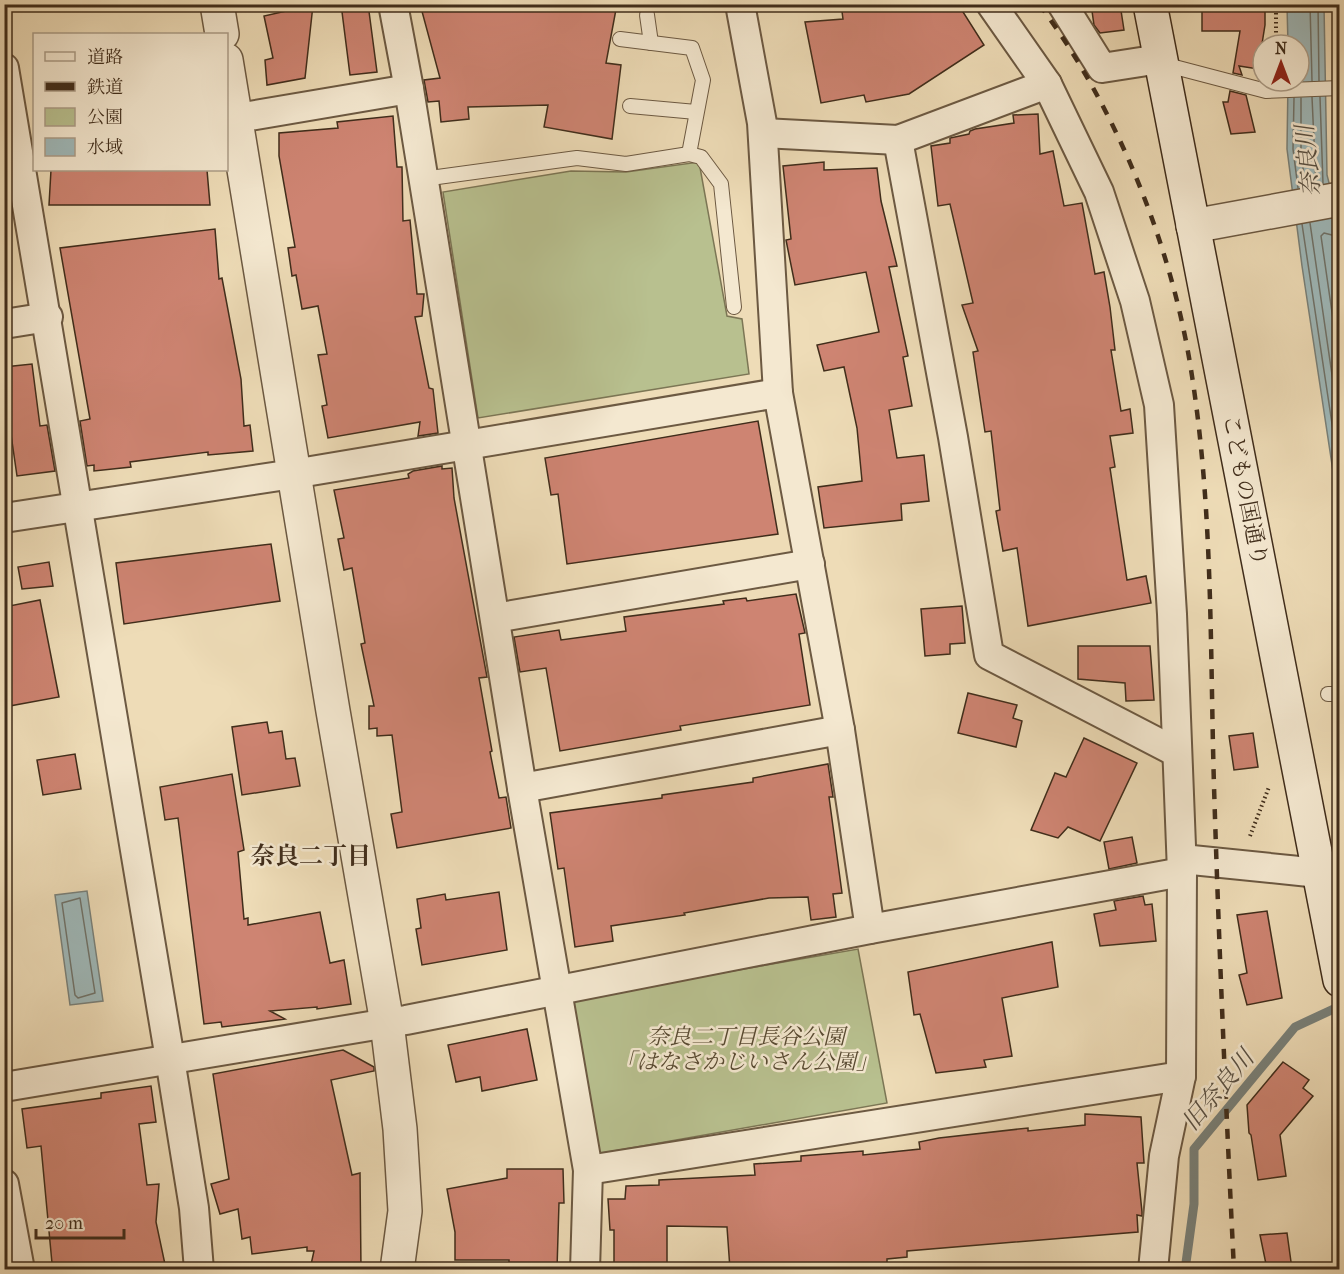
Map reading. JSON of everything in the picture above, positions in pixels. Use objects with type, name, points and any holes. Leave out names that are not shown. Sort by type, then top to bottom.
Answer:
[{"type":"street","points":[[217,4],[222,33]]},
{"type":"street","points":[[393,4],[409,89],[522,788],[588,1170],[585,1269]]},
{"type":"street","points":[[740,4],[763,133],[778,393],[840,730],[870,929]]},
{"type":"street","points":[[991,4],[1047,84],[1099,192],[1136,301],[1159,405],[1172,614],[1182,866],[1181,1076],[1164,1156],[1153,1269]]},
{"type":"street","points":[[1062,4],[1102,68],[1161,61]]},
{"type":"street","name":"こどもの国通り","points":[[1150,4],[1339,978]]},
{"type":"street","points":[[4,68],[48,317],[170,1059],[194,1208],[199,1269]]},
{"type":"street","points":[[228,84],[231,119],[387,1023],[400,1129],[405,1211],[396,1269]]},
{"type":"street","points":[[763,133],[898,140],[1047,84]]},
{"type":"street","points":[[231,119],[409,89]]},
{"type":"street","points":[[898,140],[953,437],[989,655],[1176,752]]},
{"type":"street","points":[[1193,226],[1340,199]]},
{"type":"street","points":[[4,324],[48,317]]},
{"type":"street","points":[[4,518],[293,474],[778,393]]},
{"type":"street","points":[[495,618],[810,564]]},
{"type":"street","points":[[522,788],[840,730]]},
{"type":"street","points":[[4,1088],[387,1023],[1182,866],[1239,865],[1319,873]]},
{"type":"street","points":[[588,1170],[1181,1076]]},
{"type":"street","points":[[4,1184],[20,1269]]},
{"type":"lane","points":[[647,15],[651,43]]},
{"type":"lane","points":[[620,39],[692,48],[703,80],[688,154]]},
{"type":"lane","points":[[1161,61],[1266,91],[1336,88]]},
{"type":"lane","points":[[630,106],[696,112]]},
{"type":"lane","points":[[423,180],[577,158],[626,164],[688,154],[701,157],[721,184],[734,307]]},
{"type":"path","points":[[1276,4],[1276,33]]},
{"type":"path","points":[[1338,4],[1336,88],[1340,139]]},
{"type":"path","points":[[1239,865],[1269,787],[1276,786]]},
{"type":"green space","points":[[699,162],[727,316],[742,319],[749,374],[478,418],[443,192],[571,171],[626,172]]},
{"type":"green space","name":"奈良二丁目長谷公園 「はなさかじいさん公園」","points":[[858,949],[887,1103],[591,1155],[567,1000]]},
{"type":"water","name":"奈良川","points":[[1287,5],[1324,5],[1327,175],[1340,226],[1339,511],[1287,149],[1288,93],[1311,93],[1311,33],[1288,33]]},
{"type":"water","points":[[87,891],[103,1001],[70,1005],[55,895]]},
{"type":"building","points":[[341,4],[368,4],[377,72],[350,75]]},
{"type":"building","points":[[420,4],[617,4],[606,63],[621,65],[612,139],[544,127],[548,105],[468,107],[469,119],[441,122],[439,101],[428,102],[424,80],[440,78]]},
{"type":"building","points":[[841,4],[958,4],[984,45],[909,94],[866,102],[864,95],[821,103],[805,22],[843,19]]},
{"type":"building","points":[[1091,4],[1120,4],[1124,30],[1100,33],[1094,25]]},
{"type":"building","points":[[1202,4],[1265,4],[1264,33],[1251,33],[1251,68],[1239,66],[1242,75],[1233,73],[1240,31],[1202,31]]},
{"type":"building","points":[[313,5],[305,78],[267,85],[265,60],[273,58],[264,16]]},
{"type":"building","points":[[1230,91],[1246,95],[1255,132],[1231,134],[1223,102],[1228,102]]},
{"type":"building","points":[[1038,114],[1040,154],[1053,151],[1064,206],[1082,203],[1095,274],[1104,272],[1115,350],[1111,350],[1121,411],[1130,409],[1133,433],[1110,436],[1115,467],[1110,468],[1127,580],[1146,576],[1151,603],[1028,626],[1017,548],[1003,551],[996,511],[1000,510],[991,431],[985,432],[973,352],[978,351],[962,305],[973,303],[950,204],[938,206],[931,146],[950,143],[950,138],[969,134],[975,129],[1014,123],[1013,115]]},
{"type":"building","points":[[393,116],[397,167],[402,167],[403,221],[410,220],[417,294],[424,294],[422,316],[415,317],[429,388],[433,389],[438,433],[418,436],[420,422],[328,438],[322,406],[327,405],[318,355],[327,354],[318,306],[302,309],[296,275],[292,276],[288,248],[295,247],[279,156],[279,133],[338,128],[337,122]]},
{"type":"building","points":[[824,162],[824,170],[877,168],[881,201],[897,266],[889,267],[908,356],[903,357],[912,406],[889,410],[897,458],[924,455],[929,501],[901,504],[902,520],[824,528],[818,487],[862,481],[857,428],[844,367],[824,371],[817,345],[879,332],[866,272],[795,285],[786,240],[791,239],[783,166]]},
{"type":"building","points":[[51,171],[207,171],[210,205],[49,205]]},
{"type":"building","points":[[215,229],[219,279],[222,278],[241,379],[244,426],[250,425],[253,451],[208,455],[208,452],[130,462],[131,467],[94,471],[94,465],[87,466],[80,421],[90,419],[60,248]]},
{"type":"building","points":[[32,364],[40,426],[47,425],[55,471],[17,476],[7,407],[4,407],[4,367]]},
{"type":"building","points":[[758,421],[778,534],[567,564],[558,494],[551,495],[545,458]]},
{"type":"building","points":[[442,466],[442,469],[452,468],[454,498],[487,677],[479,678],[492,751],[490,752],[499,798],[506,797],[511,828],[397,848],[391,814],[402,812],[392,735],[377,736],[377,728],[369,729],[369,706],[374,706],[361,644],[365,643],[352,568],[344,570],[338,539],[344,538],[334,490],[409,478],[408,474],[413,471]]},
{"type":"building","points":[[271,544],[280,601],[124,624],[116,563]]},
{"type":"building","points":[[49,562],[53,586],[22,589],[18,567]]},
{"type":"building","points":[[796,594],[805,633],[799,634],[810,705],[680,726],[681,730],[560,751],[546,668],[520,672],[514,637],[559,630],[561,640],[626,631],[624,617],[724,604],[723,601],[746,598],[747,601]]},
{"type":"building","points":[[40,600],[59,697],[4,707],[4,607]]},
{"type":"building","points":[[962,606],[965,643],[950,644],[950,654],[925,656],[921,609]]},
{"type":"building","points":[[1078,646],[1150,646],[1154,700],[1126,701],[1125,683],[1078,679]]},
{"type":"building","points":[[968,693],[1017,705],[1013,718],[1022,721],[1016,747],[958,733]]},
{"type":"building","points":[[267,722],[269,733],[282,731],[286,759],[295,758],[300,786],[242,795],[232,727]]},
{"type":"building","points":[[1253,733],[1258,767],[1234,770],[1229,736]]},
{"type":"building","points":[[1084,738],[1137,763],[1100,841],[1068,827],[1058,838],[1031,830],[1055,773],[1066,777]]},
{"type":"building","points":[[75,754],[81,789],[43,795],[37,760]]},
{"type":"building","points":[[828,764],[833,797],[829,797],[842,893],[833,894],[836,917],[811,920],[808,897],[769,898],[684,913],[685,915],[611,926],[613,941],[575,947],[564,868],[558,869],[550,813],[662,798],[662,795],[753,782],[753,778]]},
{"type":"building","points":[[232,774],[244,850],[238,852],[244,919],[248,918],[248,925],[320,912],[330,963],[344,960],[351,1004],[317,1009],[317,1007],[270,1011],[285,1019],[222,1027],[221,1022],[204,1024],[178,818],[165,820],[160,787]]},
{"type":"building","points":[[1132,837],[1137,863],[1109,869],[1104,842]]},
{"type":"building","points":[[499,892],[507,950],[422,965],[416,929],[421,928],[417,899],[445,894],[446,900]]},
{"type":"building","points":[[1143,896],[1145,905],[1152,904],[1156,941],[1100,946],[1094,914],[1116,910],[1114,901]]},
{"type":"building","points":[[1267,911],[1282,998],[1247,1005],[1239,975],[1247,973],[1237,915]]},
{"type":"building","points":[[1052,942],[1058,987],[1002,998],[1012,1056],[984,1060],[986,1067],[936,1073],[920,1014],[914,1015],[908,972]]},
{"type":"building","points":[[527,1029],[537,1080],[482,1091],[480,1077],[456,1082],[448,1045]]},
{"type":"building","points":[[343,1050],[374,1067],[374,1071],[331,1080],[352,1175],[360,1173],[361,1269],[310,1269],[314,1251],[307,1251],[307,1247],[252,1254],[250,1237],[242,1239],[238,1209],[220,1214],[211,1184],[229,1179],[213,1074]]},
{"type":"building","points":[[1283,1062],[1309,1080],[1303,1088],[1313,1096],[1280,1135],[1286,1176],[1258,1180],[1249,1133],[1247,1105]]},
{"type":"building","points":[[151,1086],[156,1122],[139,1124],[147,1185],[159,1184],[156,1222],[166,1269],[73,1269],[72,1263],[52,1263],[41,1146],[27,1148],[22,1109],[101,1098],[101,1093]]},
{"type":"building","points":[[1085,1114],[1141,1117],[1144,1163],[1137,1163],[1142,1212],[1142,1216],[1137,1215],[1138,1232],[907,1251],[907,1257],[887,1259],[887,1264],[841,1269],[841,1266],[797,1269],[730,1269],[727,1227],[667,1226],[667,1269],[614,1269],[614,1230],[610,1230],[608,1199],[625,1199],[626,1186],[659,1185],[659,1180],[755,1175],[754,1164],[801,1161],[801,1156],[863,1151],[863,1155],[920,1149],[919,1142],[939,1138],[1028,1128],[1028,1131],[1085,1125]]},
{"type":"building","points":[[507,1169],[563,1169],[564,1203],[559,1203],[557,1269],[509,1269],[509,1260],[455,1260],[455,1232],[447,1189],[507,1178]]},
{"type":"building","points":[[1287,1233],[1292,1269],[1267,1269],[1260,1235]]},
{"type":"waterway","name":"旧奈良川","points":[[1185,1270],[1194,1204],[1194,1149],[1295,1027],[1340,1006]]},
{"type":"railway","points":[[1039,4],[1093,88],[1138,181],[1171,278],[1192,376],[1199,427],[1207,529],[1218,907],[1234,1270]]},
{"type":"district","name":"奈良二丁目","points":[[311,856]]}]
